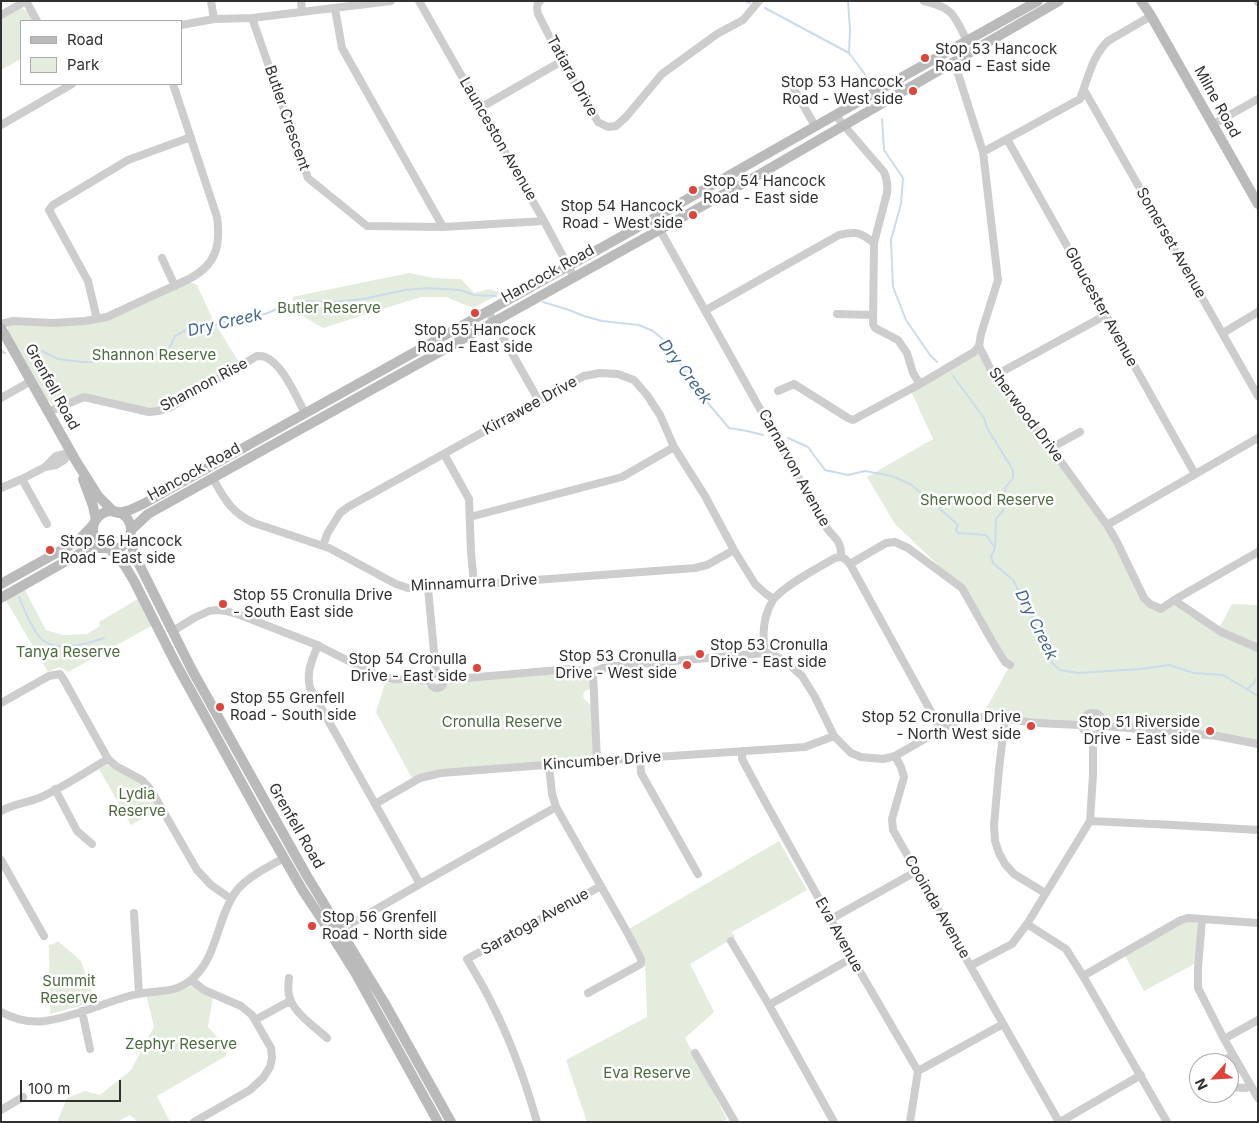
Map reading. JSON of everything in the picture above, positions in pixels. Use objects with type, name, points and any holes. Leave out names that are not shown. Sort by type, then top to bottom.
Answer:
[{"type":"main road","name":"Hancock Road","points":[[116,512],[130,510],[143,504],[1038,1]]},
{"type":"main road","name":"Hancock Road","points":[[130,533],[148,514],[760,174],[1059,1]]},
{"type":"main road","name":"Milne Road","points":[[1141,1],[1151,15],[1258,204]]},
{"type":"main road","name":"Milne Road","points":[[1146,1],[1151,15]]},
{"type":"main road","points":[[654,218],[660,230]]},
{"type":"main road","name":"Grenfell Road","points":[[1,328],[73,457],[98,496],[116,512]]},
{"type":"main road","name":"Grenfell Road","points":[[73,457],[93,506],[95,522]]},
{"type":"main road","points":[[1,584],[78,541],[104,514],[116,512],[127,519],[130,533],[127,542],[122,546],[116,549],[96,548],[84,552],[1,598]]},
{"type":"main road","points":[[95,522],[95,539],[100,545],[108,549]]},
{"type":"main road","name":"Grenfell Road","points":[[130,533],[134,554],[197,679],[294,853],[384,1002],[451,1122]]},
{"type":"main road","name":"Grenfell Road","points":[[108,549],[125,566],[134,580],[191,692],[284,858],[302,890],[356,974],[438,1122]]},
{"type":"main road","points":[[162,637],[173,631]]},
{"type":"main road","points":[[284,858],[294,853]]},
{"type":"street","points":[[1,15],[26,1],[36,20]]},
{"type":"street","points":[[211,1],[214,19]]},
{"type":"street","points":[[301,1],[302,12]]},
{"type":"street","points":[[182,25],[214,19],[252,18],[391,1]]},
{"type":"street","name":"Launceston Avenue","points":[[419,1],[574,277]]},
{"type":"street","name":"Tatiara Drive","points":[[540,1],[536,9],[562,61],[598,122],[608,128],[616,126],[636,107],[662,74],[717,34],[743,20],[759,1]]},
{"type":"street","points":[[924,1],[944,7],[952,14],[966,41]]},
{"type":"street","points":[[336,9],[342,48],[443,227]]},
{"type":"street","points":[[983,152],[1080,100],[1093,63],[1102,46],[1151,15]]},
{"type":"street","name":"Butler Crescent","points":[[252,18],[308,178],[367,226],[443,227],[544,221]]},
{"type":"street","points":[[480,108],[562,61]]},
{"type":"street","points":[[778,391],[794,384],[854,420],[920,384],[974,352],[979,346],[998,280],[983,152],[954,61]]},
{"type":"street","points":[[1,125],[70,85]]},
{"type":"street","points":[[1,324],[13,321],[53,323],[85,321],[107,317],[200,274],[208,266],[216,251],[217,217],[173,85]]},
{"type":"street","points":[[794,90],[815,126]]},
{"type":"street","name":"Somerset Avenue","points":[[1084,90],[1258,396]]},
{"type":"street","points":[[1212,125],[1258,99]]},
{"type":"street","points":[[835,115],[884,172],[886,178],[888,185],[887,193],[874,243],[873,324],[876,328],[898,340],[903,346],[920,384]]},
{"type":"street","points":[[97,319],[88,281],[49,210],[53,205],[128,160],[191,138]]},
{"type":"street","name":"Gloucester Avenue","points":[[1006,139],[1195,474]]},
{"type":"street","name":"Carnarvon Avenue","points":[[660,230],[826,527],[840,544],[841,557]]},
{"type":"street","points":[[706,310],[839,235],[849,232],[862,233],[874,243]]},
{"type":"street","points":[[162,258],[175,286]]},
{"type":"street","points":[[488,311],[539,401]]},
{"type":"street","points":[[1223,333],[1258,312]]},
{"type":"street","points":[[837,314],[874,316]]},
{"type":"street","points":[[994,376],[1106,315]]},
{"type":"street","name":"Sherwood Drive","points":[[979,346],[994,376],[1107,525],[1144,598],[1150,604],[1162,609],[1174,600]]},
{"type":"street","name":"Shannon Rise","points":[[48,412],[84,396],[149,412],[159,412],[257,356],[264,357],[276,365],[305,413]]},
{"type":"street","name":"Kirrawee Drive","points":[[323,546],[327,534],[340,513],[584,376],[600,373],[618,374],[634,380],[647,395],[660,415],[674,447],[705,496],[755,584],[774,599]]},
{"type":"street","points":[[1,398],[31,381]]},
{"type":"street","points":[[1050,448],[1080,432]]},
{"type":"street","points":[[1107,525],[1258,438]]},
{"type":"street","points":[[470,517],[622,477],[674,447]]},
{"type":"street","points":[[444,454],[469,499],[474,584]]},
{"type":"street","points":[[1,488],[45,467],[56,465],[73,457]]},
{"type":"street","points":[[22,479],[47,524]]},
{"type":"street","name":"Minnamurra Drive","points":[[213,479],[230,506],[254,524],[340,553],[396,584],[408,588],[695,568],[707,565],[734,550]]},
{"type":"street","points":[[850,564],[886,543],[895,542],[908,548],[962,588],[996,648],[1005,662],[1010,665]]},
{"type":"street","points":[[1258,552],[1174,600],[1221,632],[1258,648]]},
{"type":"street","points":[[765,653],[763,634],[766,618],[774,599],[800,579],[835,558],[841,557],[850,564],[941,730]]},
{"type":"street","points":[[428,588],[436,673]]},
{"type":"street","points":[[173,631],[201,614],[217,610],[240,615],[318,646],[356,666],[382,676],[404,680],[430,681]]},
{"type":"street","points":[[318,646],[309,668],[310,688],[420,884]]},
{"type":"street","points":[[444,680],[570,669],[593,672],[616,666],[765,653],[774,655],[786,662],[802,676],[815,697],[834,736],[851,752],[861,756],[884,759],[895,756],[956,720],[965,718],[982,716],[1028,722],[1082,725]]},
{"type":"street","points":[[593,672],[597,761]]},
{"type":"street","points":[[436,673],[440,674],[444,680]]},
{"type":"street","points":[[436,673],[430,678],[431,685],[438,688],[444,680]]},
{"type":"street","points":[[1,703],[49,676],[60,674],[108,759],[116,766],[142,780],[151,790],[198,870],[211,885],[231,899]]},
{"type":"street","points":[[1092,713],[1100,715],[1105,726],[1102,732],[1093,736],[1087,734],[1082,725],[1084,717],[1092,713]]},
{"type":"street","points":[[1005,718],[994,825],[995,841],[1005,864],[1014,874],[1045,893]]},
{"type":"street","points":[[1105,726],[1216,736],[1258,744]]},
{"type":"street","name":"Kincumber Drive","points":[[376,804],[420,778],[433,775],[597,761],[804,747],[834,736]]},
{"type":"street","points":[[970,966],[1012,944],[1027,924],[1090,821],[1093,736]]},
{"type":"street","name":"Eva Avenue","points":[[742,752],[742,759],[763,798],[852,958],[918,1071]]},
{"type":"street","name":"Cooinda Avenue","points":[[895,756],[904,777],[892,819],[893,830],[1060,1122]]},
{"type":"street","points":[[640,758],[641,773],[698,874]]},
{"type":"street","points":[[1,811],[10,806],[38,798],[108,759]]},
{"type":"street","points":[[549,765],[552,794],[556,807],[641,959],[641,964],[588,993]]},
{"type":"street","points":[[56,789],[77,831],[92,844]]},
{"type":"street","points":[[340,930],[556,807]]},
{"type":"street","points":[[1090,821],[1258,830]]},
{"type":"street","points":[[1,1012],[12,1018],[44,1021],[139,993],[168,990],[186,984],[204,966],[231,899],[245,882],[284,858]]},
{"type":"street","points":[[1,860],[44,936]]},
{"type":"street","points":[[831,919],[917,871]]},
{"type":"street","name":"Saratoga Avenue","points":[[537,1122],[511,1048],[489,997],[467,959],[601,886]]},
{"type":"street","points":[[134,913],[139,993]]},
{"type":"street","points":[[1083,976],[1181,920],[1188,918],[1258,923]]},
{"type":"street","points":[[1202,919],[1198,988],[1232,1053]]},
{"type":"street","points":[[1027,924],[1066,950],[1167,1122]]},
{"type":"street","points":[[731,942],[769,1005],[834,1122]]},
{"type":"street","points":[[769,1005],[852,958]]},
{"type":"street","points":[[289,978],[290,1001],[301,1015],[327,1038]]},
{"type":"street","points":[[191,980],[204,990],[241,1006],[252,1014],[271,1048],[272,1058],[270,1067],[263,1078],[250,1090],[194,1122]]},
{"type":"street","points":[[255,1020],[290,1001]]},
{"type":"street","points":[[82,1011],[90,1049]]},
{"type":"street","points":[[1224,1039],[1258,1020]]},
{"type":"street","points":[[910,1122],[918,1071],[1004,1024]]},
{"type":"street","points":[[695,1053],[735,1122]]},
{"type":"street","points":[[1239,1066],[1258,1098]]},
{"type":"street","points":[[1060,1122],[1140,1075]]},
{"type":"street","points":[[1239,1088],[1250,1086]]},
{"type":"street","points":[[1,1110],[23,1097]]},
{"type":"green space","points":[[22,8],[27,11],[32,20],[20,20],[20,60],[1,70],[1,19]]},
{"type":"green space","name":"Butler Reserve","points":[[409,273],[434,278],[461,279],[474,293],[490,289],[501,293],[473,308],[446,297],[421,297],[323,328],[298,313],[292,297]]},
{"type":"green space","name":"Shannon Reserve","points":[[189,283],[197,285],[213,320],[240,364],[168,406],[149,409],[84,393],[53,405],[47,400],[8,331],[10,324],[108,320]]},
{"type":"green space","name":"Sherwood Reserve","points":[[979,346],[994,376],[1107,525],[1144,598],[1161,609],[1179,603],[1218,630],[1232,604],[1258,605],[1258,745],[1193,734],[982,716],[1010,665],[962,588],[895,524],[867,477],[933,439],[910,389]]},
{"type":"green space","name":"Tanya Reserve","points":[[23,586],[46,630],[63,635],[87,634],[100,626],[99,622],[141,597],[155,624],[68,672],[59,667],[48,672],[4,597]]},
{"type":"green space","name":"Cronulla Reserve","points":[[573,673],[590,676],[591,689],[585,691],[583,696],[591,705],[593,754],[590,759],[420,774],[412,778],[376,712],[386,680],[402,684],[423,685],[436,690],[459,681]]},
{"type":"green space","name":"Lydia Reserve","points":[[107,765],[140,782],[150,791],[160,809],[131,825],[99,769]]},
{"type":"green space","name":"Eva Reserve","points":[[779,841],[807,890],[732,932],[735,937],[690,964],[714,1012],[685,1038],[727,1119],[722,1122],[587,1122],[566,1060],[647,1017],[645,959],[629,929]]},
{"type":"green space","points":[[1189,921],[1197,923],[1196,963],[1144,991],[1125,956],[1181,923]]},
{"type":"green space","name":"Summit Reserve","points":[[58,941],[81,961],[95,1002],[50,1014],[49,945]]},
{"type":"green space","name":"Zephyr Reserve","points":[[194,985],[213,996],[208,1027],[227,1048],[226,1056],[157,1096],[170,1122],[138,1122],[130,1115],[117,1122],[57,1122],[67,1098],[85,1091],[100,1095],[131,1070],[154,1027],[146,994],[179,991]]},
{"type":"waterway","points":[[745,1],[750,3]]},
{"type":"waterway","points":[[848,1],[849,53]]},
{"type":"waterway","points":[[765,8],[849,53],[867,77]]},
{"type":"waterway","points":[[882,119],[884,150],[903,178],[901,204],[891,240],[893,287],[906,320],[937,362]]},
{"type":"waterway","name":"Dry Creek","points":[[25,349],[40,350],[58,359],[98,362],[118,355],[136,353],[153,355],[162,353],[170,347],[175,336],[186,330],[219,324],[241,317],[265,314],[303,301],[333,302],[363,299],[405,290],[428,288],[460,290],[474,295],[496,296]]},
{"type":"waterway","name":"Dry Creek","points":[[543,302],[602,321],[639,325],[653,331],[666,342],[701,395],[729,428],[763,435]]},
{"type":"waterway","name":"Dry Creek","points":[[1,351],[5,353]]},
{"type":"waterway","points":[[953,376],[984,418],[987,428],[1013,470],[1013,478],[1005,488],[1004,509],[996,519],[995,547]]},
{"type":"waterway","name":"Dry Creek","points":[[788,438],[808,447],[825,470],[848,475],[865,471],[892,476],[910,484],[924,495],[958,525],[956,530],[958,533],[986,535],[995,548],[991,557],[993,563],[1013,580],[1032,616],[1052,663],[1060,670],[1078,673],[1169,665],[1194,673],[1223,675],[1258,696]]},
{"type":"waterway","points":[[19,597],[32,627],[44,641],[52,645],[79,645],[104,638]]},
{"type":"waterway","points":[[1247,689],[1255,680]]},
{"type":"place","name":"Stop 53 Hancock Road - East side","points":[[925,58]]},
{"type":"place","name":"Stop 53 Hancock Road - West side","points":[[913,91]]},
{"type":"place","name":"Stop 54 Hancock Road - East side","points":[[693,190]]},
{"type":"place","name":"Stop 54 Hancock Road - West side","points":[[693,215]]},
{"type":"place","name":"Stop 55 Hancock Road - East side","points":[[475,313]]},
{"type":"place","name":"Stop 56 Hancock Road - East side","points":[[50,550]]},
{"type":"place","name":"Stop 55 Cronulla Drive - South East side","points":[[223,604]]},
{"type":"place","name":"Stop 53 Cronulla Drive - East side","points":[[700,654]]},
{"type":"place","name":"Stop 53 Cronulla Drive - West side","points":[[687,665]]},
{"type":"place","name":"Stop 54 Cronulla Drive - East side","points":[[477,668]]},
{"type":"place","name":"Stop 55 Grenfell Road - South side","points":[[220,707]]},
{"type":"place","name":"Stop 52 Cronulla Drive - North West side","points":[[1031,726]]},
{"type":"place","name":"Stop 51 Riverside Drive - East side","points":[[1210,731]]},
{"type":"place","name":"Stop 56 Grenfell Road - North side","points":[[312,926]]}]
